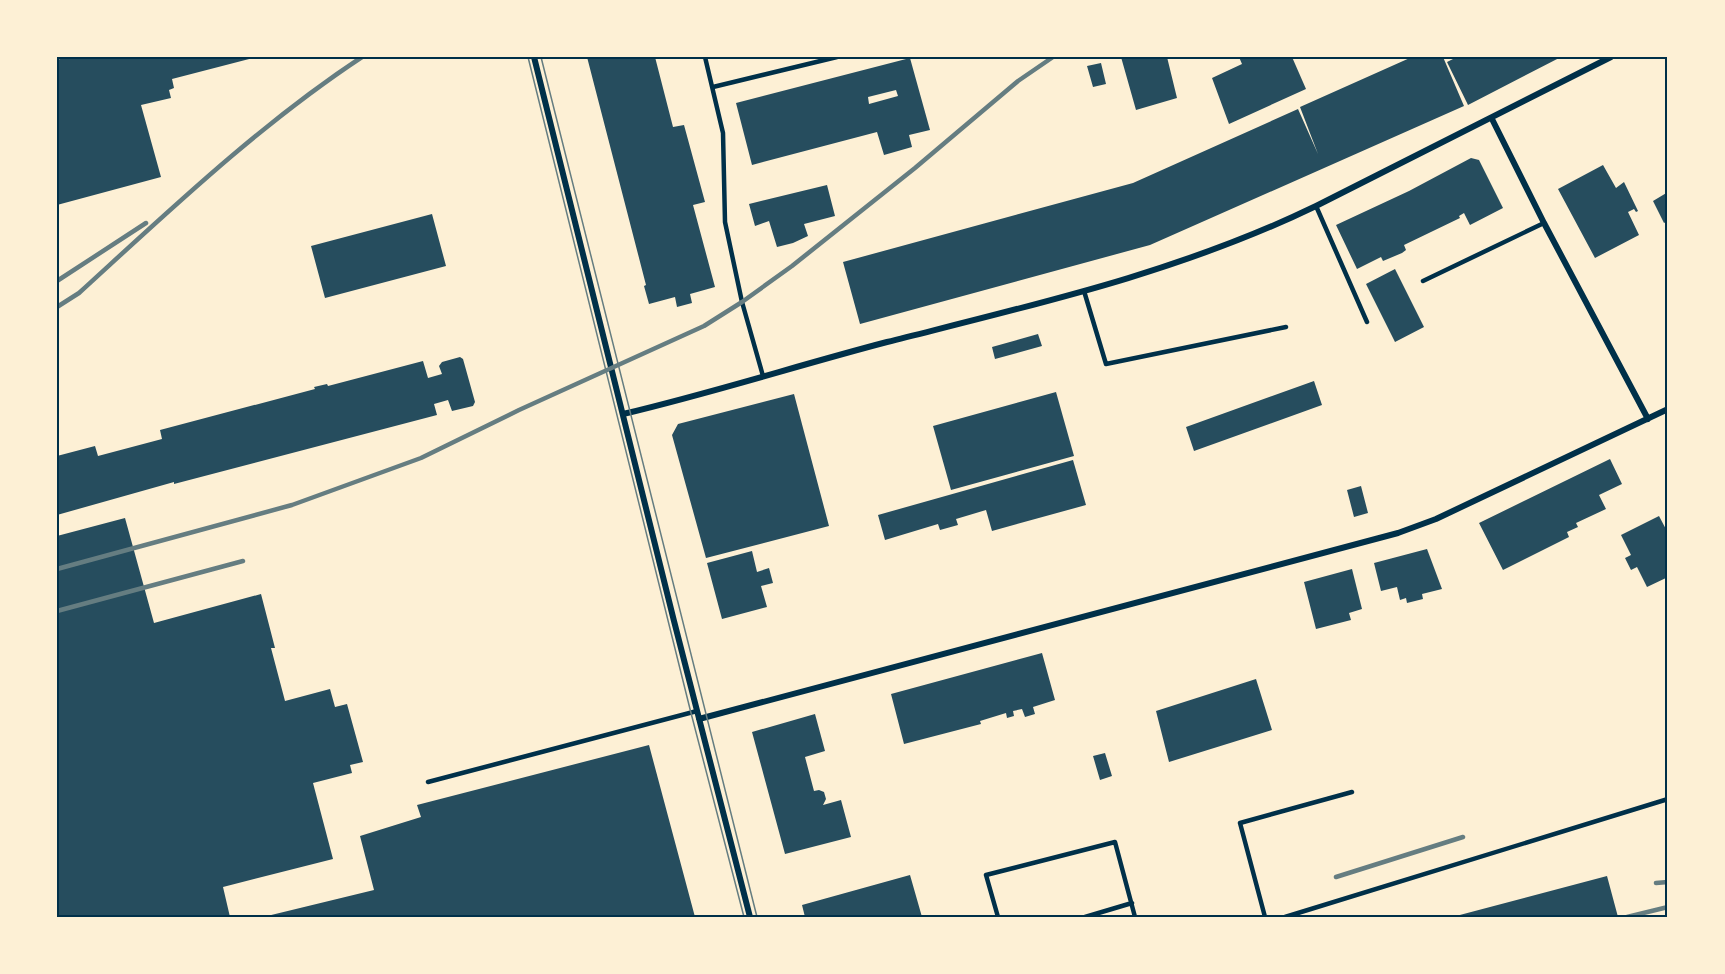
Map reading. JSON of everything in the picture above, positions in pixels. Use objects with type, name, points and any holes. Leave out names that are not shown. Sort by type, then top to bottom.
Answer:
[{"type":"street","points":[[534,57],[750,917]]},
{"type":"street","points":[[623,414],[1084,291],[1221,248],[1276,226],[1611,57]]},
{"type":"street","points":[[1492,119],[1647,419]]},
{"type":"street","points":[[699,719],[1398,533],[1436,519],[1668,409]]},
{"type":"lane","points":[[705,57],[723,133],[725,222],[742,302],[763,376]]},
{"type":"lane","points":[[713,87],[837,57]]},
{"type":"lane","points":[[1316,206],[1367,322]]},
{"type":"lane","points":[[1423,281],[1544,223]]},
{"type":"lane","points":[[1084,291],[1106,364],[1286,327]]},
{"type":"lane","points":[[428,782],[697,711]]},
{"type":"lane","points":[[1265,917],[1240,823],[1352,792]]},
{"type":"lane","points":[[1285,917],[1668,799]]},
{"type":"lane","points":[[998,917],[986,875],[1115,842],[1136,917]]},
{"type":"lane","points":[[1085,917],[1132,903]]},
{"type":"building","points":[[67,57],[253,58],[172,79],[174,88],[169,90],[171,98],[141,105],[161,177],[57,205],[57,60]]},
{"type":"building","points":[[587,57],[655,57],[673,127],[684,125],[705,202],[693,205],[715,287],[690,294],[692,303],[677,307],[675,297],[649,304]]},
{"type":"building","points":[[1121,57],[1167,57],[1177,98],[1136,110]]},
{"type":"building","points":[[1239,57],[1292,57],[1306,89],[1229,124],[1212,78],[1242,64]]},
{"type":"building","points":[[1412,57],[1443,57],[1464,106],[1150,245],[860,324],[843,262],[1133,183],[1298,109],[1318,154],[1300,107]]},
{"type":"building","points":[[1457,57],[1561,57],[1468,105],[1447,62]]},
{"type":"building","points":[[910,58],[930,130],[909,135],[912,147],[884,155],[877,132],[752,165],[736,103]],"holes":[[[896,90],[898,96],[869,104],[868,97]]]},
{"type":"building","points":[[1101,63],[1106,84],[1093,87],[1087,66]]},
{"type":"building","points":[[1471,158],[1479,160],[1503,208],[1470,225],[1464,213],[1459,216],[1460,218],[1404,245],[1406,250],[1402,253],[1383,261],[1381,257],[1357,269],[1336,225],[1409,191]]},
{"type":"building","points":[[1603,165],[1616,188],[1624,182],[1638,211],[1634,209],[1628,212],[1639,235],[1595,258],[1558,189]]},
{"type":"building","points":[[827,185],[835,216],[804,224],[808,236],[777,247],[769,221],[755,226],[749,204]]},
{"type":"building","points":[[1668,192],[1668,221],[1664,223],[1653,201]]},
{"type":"building","points":[[432,214],[446,266],[325,298],[311,246]]},
{"type":"building","points":[[1395,269],[1424,327],[1395,342],[1366,284]]},
{"type":"building","points":[[1038,334],[1042,346],[995,359],[992,347]]},
{"type":"building","points":[[460,357],[463,359],[475,402],[473,406],[452,411],[448,400],[434,404],[437,415],[174,484],[174,482],[57,515],[57,456],[95,446],[98,456],[162,439],[160,430],[315,389],[314,387],[327,384],[328,386],[423,361],[428,378],[442,374],[439,366],[442,362]]},
{"type":"building","points":[[1314,381],[1322,405],[1194,451],[1186,427]]},
{"type":"building","points":[[1056,392],[1074,456],[951,490],[933,426]]},
{"type":"building","points":[[794,394],[829,526],[706,558],[672,435],[678,424]]},
{"type":"building","points":[[1610,459],[1622,484],[1599,495],[1606,509],[1576,523],[1578,527],[1567,532],[1569,537],[1503,570],[1479,523]]},
{"type":"building","points":[[1073,460],[1086,505],[992,531],[986,510],[956,519],[958,525],[940,530],[938,524],[885,540],[878,515]]},
{"type":"building","points":[[1361,486],[1368,513],[1354,517],[1347,490]]},
{"type":"building","points":[[1659,516],[1668,533],[1668,577],[1647,587],[1637,567],[1631,570],[1625,558],[1631,555],[1621,535]]},
{"type":"building","points":[[125,518],[154,623],[261,594],[275,648],[271,648],[285,701],[330,689],[335,707],[347,704],[363,762],[350,765],[352,773],[313,783],[333,859],[223,887],[230,917],[57,917],[57,536]]},
{"type":"building","points":[[1427,549],[1442,589],[1422,594],[1423,599],[1407,603],[1406,598],[1400,600],[1397,587],[1381,591],[1374,563]]},
{"type":"building","points":[[752,551],[757,572],[769,568],[773,583],[761,586],[767,607],[722,619],[707,563]]},
{"type":"building","points":[[1352,569],[1362,609],[1349,613],[1351,620],[1316,629],[1304,582]]},
{"type":"building","points":[[1042,653],[1055,700],[1033,707],[1035,714],[1025,717],[1022,709],[1013,711],[1014,716],[1007,718],[1006,713],[980,721],[981,724],[904,744],[891,694]]},
{"type":"building","points":[[1256,679],[1272,730],[1169,762],[1156,711]]},
{"type":"building","points":[[815,714],[825,751],[805,757],[814,791],[824,792],[826,799],[823,805],[841,800],[851,837],[785,854],[752,732]]},
{"type":"building","points":[[649,745],[695,917],[263,917],[374,890],[360,836],[421,817],[417,805]]},
{"type":"building","points":[[1105,753],[1112,776],[1100,780],[1093,756]]},
{"type":"building","points":[[910,875],[922,917],[805,917],[802,905]]},
{"type":"building","points":[[1607,876],[1618,917],[1456,916]]},
{"type":"tram line","points":[[528,57],[744,917]]},
{"type":"tram line","points":[[541,57],[757,917]]},
{"type":"railway","points":[[57,307],[79,293],[251,140],[324,83],[362,57]]},
{"type":"railway","points":[[57,569],[292,505],[421,458],[519,410],[704,326],[792,266],[915,168],[1018,81],[1053,57]]},
{"type":"railway","points":[[57,281],[146,223]]},
{"type":"railway","points":[[57,611],[243,561]]},
{"type":"railway","points":[[1336,877],[1463,837]]},
{"type":"railway","points":[[1656,883],[1668,882]]},
{"type":"railway","points":[[1627,917],[1668,907]]}]
